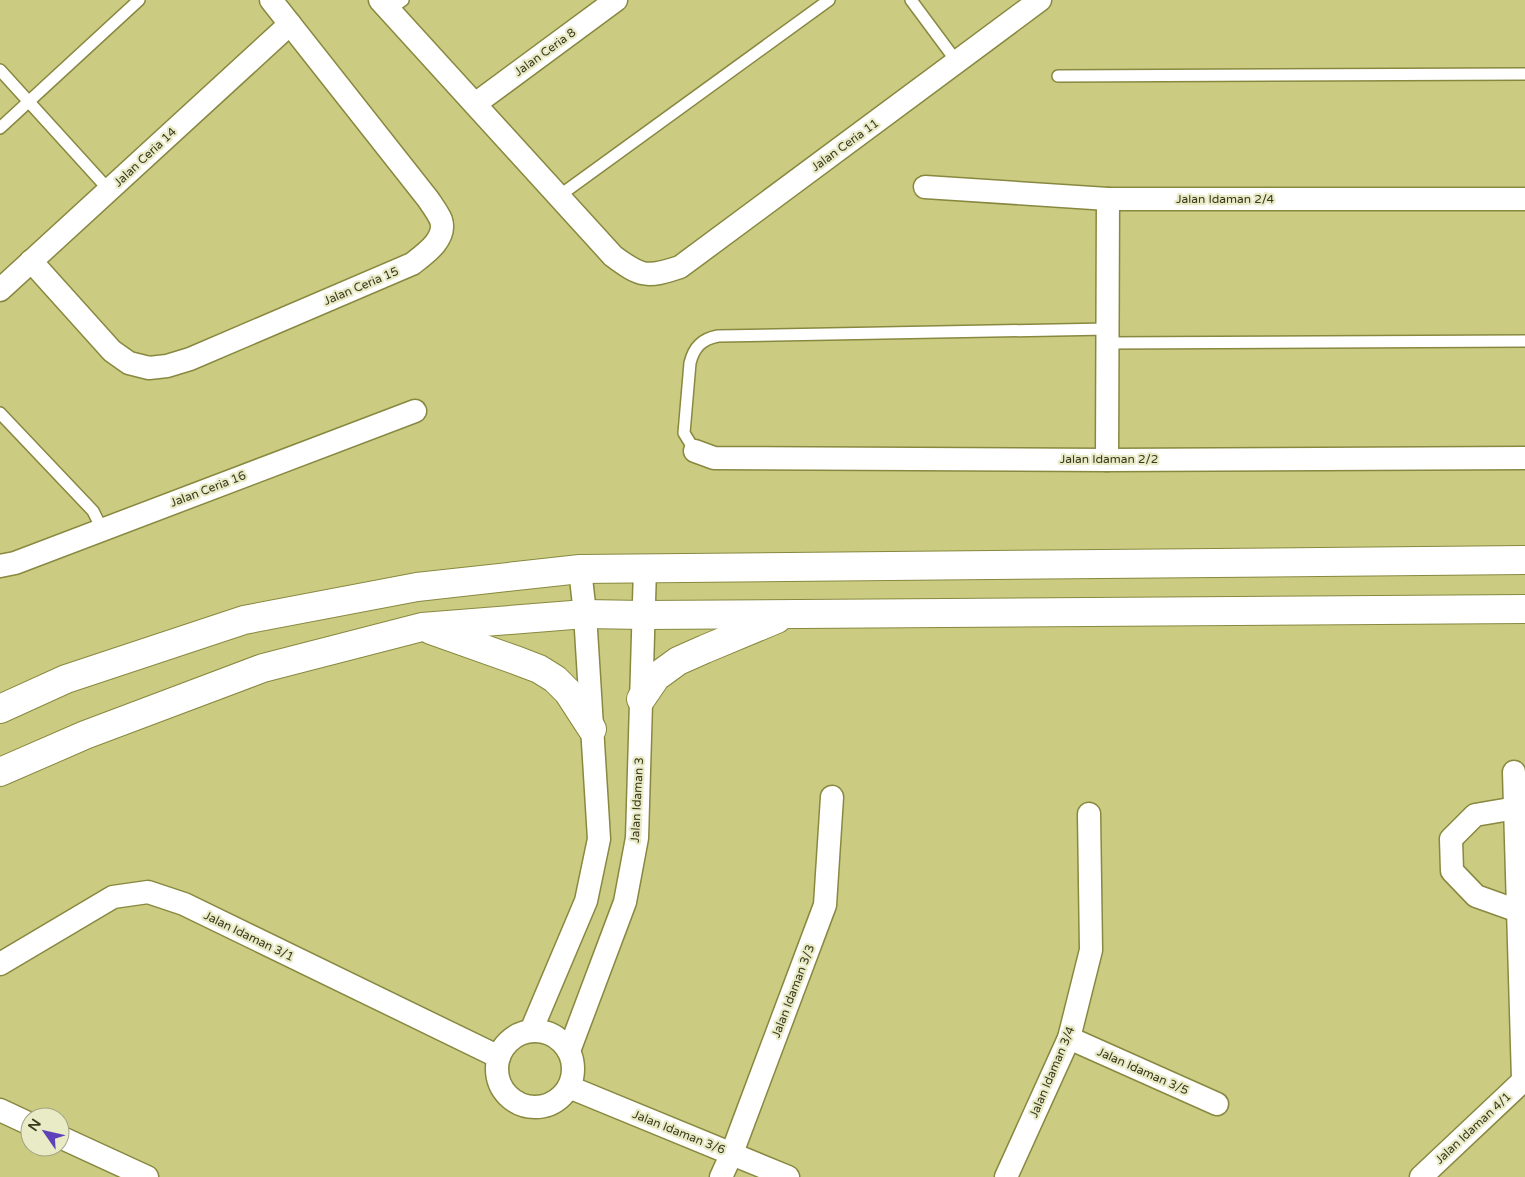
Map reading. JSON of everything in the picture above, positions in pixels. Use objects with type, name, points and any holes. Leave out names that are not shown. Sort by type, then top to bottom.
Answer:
[{"type":"main road","points":[[0,709],[66,679],[244,620],[417,587],[580,569],[1525,560]]},
{"type":"main road","points":[[0,772],[85,735],[263,668],[422,627],[585,614],[1525,609]]},
{"type":"main road","points":[[641,699],[656,677],[678,661],[790,614]]},
{"type":"main road","points":[[422,627],[539,669],[555,679],[568,692],[592,729]]},
{"type":"street","name":"Jalan Ceria 15","points":[[31,261],[112,351],[129,363],[148,368],[167,366],[190,359],[412,264],[429,251],[442,234],[441,220],[271,0]]},
{"type":"street","name":"Jalan Ceria 8","points":[[475,104],[616,0]]},
{"type":"street","name":"Jalan Ceria 11","points":[[559,196],[613,256],[627,266],[643,274],[660,274],[680,267],[1040,0]]},
{"type":"street","points":[[391,3],[475,104],[559,196]]},
{"type":"street","name":"Jalan Ceria 14","points":[[0,290],[290,24]]},
{"type":"street","name":"Jalan Idaman 2/4","points":[[925,187],[1108,199],[1525,200]]},
{"type":"street","points":[[1107,460],[1108,199]]},
{"type":"street","name":"Jalan Ceria 16","points":[[0,566],[15,562],[415,411]]},
{"type":"street","name":"Jalan Idaman 2/2","points":[[695,451],[714,458],[1107,460],[1525,458]]},
{"type":"street","name":"Jalan Idaman 3","points":[[569,1051],[625,902],[637,838],[645,568]]},
{"type":"street","points":[[531,1031],[586,901],[599,838],[585,614],[580,569]]},
{"type":"street","points":[[1514,772],[1524,1080]]},
{"type":"street","name":"Jalan Idaman 3/3","points":[[721,1177],[732,1153],[825,905],[832,797]]},
{"type":"street","points":[[1516,808],[1475,815],[1451,839],[1452,871],[1476,896],[1518,911]]},
{"type":"street","name":"Jalan Idaman 3/4","points":[[1006,1177],[1069,1038],[1092,950],[1089,814]]},
{"type":"street","name":"Jalan Idaman 3/1","points":[[0,964],[113,897],[148,892],[184,904],[499,1057]]},
{"type":"street","points":[[531,1031],[542,1031],[563,1042],[569,1051],[574,1070],[569,1088],[561,1097],[551,1104],[538,1108],[514,1102],[505,1093],[499,1082],[497,1070],[499,1057],[504,1047],[511,1039],[531,1031]]},
{"type":"street","name":"Jalan Idaman 3/5","points":[[1069,1038],[1217,1104]]},
{"type":"street","name":"Jalan Idaman 4/1","points":[[1421,1177],[1524,1080]]},
{"type":"street","name":"Jalan Idaman 3/6","points":[[569,1088],[788,1177]]},
{"type":"street","points":[[0,1110],[20,1119]]},
{"type":"street","points":[[70,1142],[147,1177]]},
{"type":"lane","points":[[0,128],[139,0]]},
{"type":"lane","points":[[559,196],[829,0]]},
{"type":"lane","points":[[911,0],[957,62]]},
{"type":"lane","points":[[0,70],[109,190]]},
{"type":"lane","points":[[1058,76],[1525,74]]},
{"type":"lane","points":[[695,451],[684,433],[692,352],[698,344],[707,338],[718,336],[1108,336],[1525,341]]},
{"type":"lane","points":[[0,413],[93,511],[102,529]]}]
